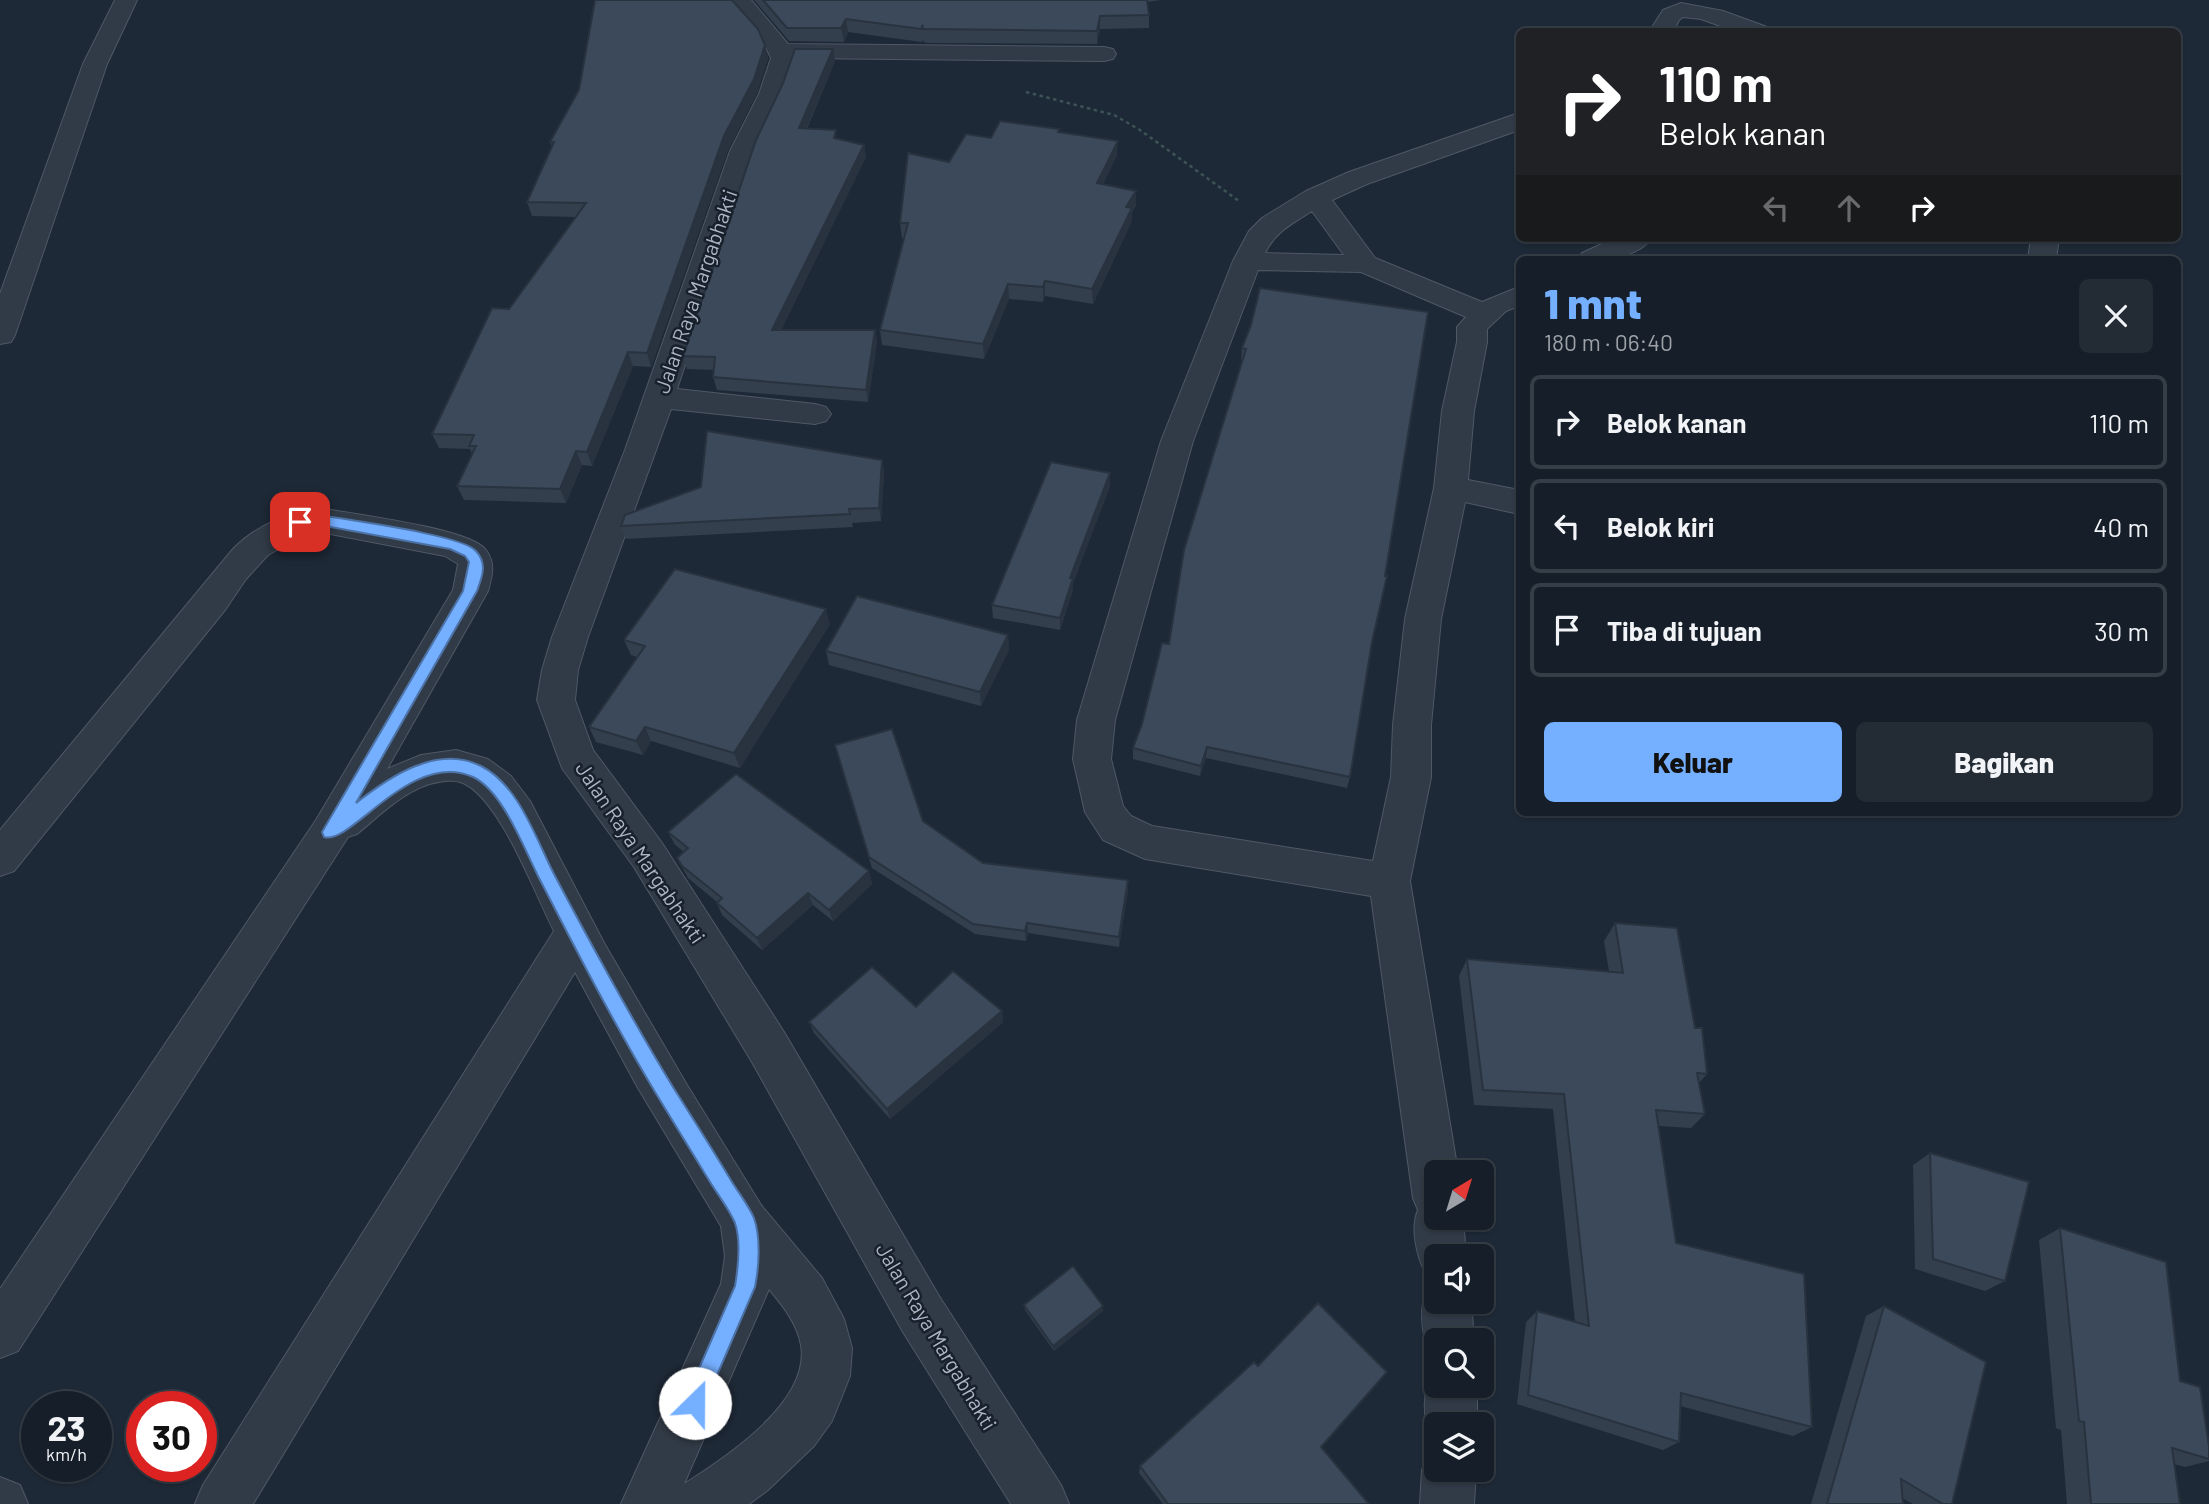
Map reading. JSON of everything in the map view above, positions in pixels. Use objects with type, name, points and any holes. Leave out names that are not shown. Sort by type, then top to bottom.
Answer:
[{"type":"street","points":[[0,335],[90,76],[127,0]]},
{"type":"street","points":[[738,0],[750,10],[782,51],[1104,54]]},
{"type":"street","points":[[1663,28],[1671,14],[1682,10],[1698,12],[1747,28]]},
{"type":"street","name":"Jalan Raya Margabhakti","points":[[782,51],[778,76],[743,151],[659,397],[559,670],[556,700],[576,757],[648,855],[768,1047],[920,1314],[1042,1504]]},
{"type":"street","points":[[1389,881],[1238,859],[1145,842],[1117,828],[1105,812],[1092,759],[1096,720],[1177,441],[1247,261],[1259,237],[1272,224],[1316,197],[1358,177],[1516,122]]},
{"type":"street","points":[[1316,197],[1365,264]]},
{"type":"street","points":[[1598,256],[1628,242]]},
{"type":"street","points":[[1247,261],[1365,264],[1485,314]]},
{"type":"street","points":[[1433,1160],[1389,881],[1412,777],[1412,725],[1423,619],[1451,488],[1458,411],[1472,342],[1472,327],[1496,305],[1516,297]]},
{"type":"street","points":[[659,397],[815,414]]},
{"type":"street","points":[[1451,488],[1516,501]]},
{"type":"street","points":[[0,859],[212,601],[236,567],[257,545],[277,530],[300,522],[320,520],[453,545],[470,552],[476,562],[470,591],[330,832],[0,1333]]},
{"type":"street","points":[[330,832],[375,797],[423,769],[456,766],[473,769],[486,777],[499,790],[514,813],[646,1060],[745,1222],[819,1319],[828,1352],[825,1381],[806,1415],[777,1447],[739,1480],[702,1504]]},
{"type":"street","points":[[222,1504],[576,933]]},
{"type":"street","points":[[648,1504],[745,1287],[748,1268],[745,1222]]},
{"type":"street","points":[[1447,1504],[1448,1482]]},
{"type":"path","points":[[1014,89],[1084,105],[1114,115],[1140,130],[1272,224]]},
{"type":"building","points":[[595,0],[732,0],[758,29],[765,45],[754,79],[724,136],[647,353],[628,352],[587,452],[576,451],[560,489],[457,486],[476,446],[469,446],[474,435],[432,434],[492,308],[509,309],[586,203],[527,202],[554,142],[550,142],[579,90]]},
{"type":"building","points":[[763,0],[1147,0],[1149,15],[1100,16],[1097,31],[922,29],[923,25],[921,29],[846,19],[841,28],[787,28]]},
{"type":"building","points":[[795,49],[833,49],[799,128],[836,130],[834,138],[864,145],[772,330],[875,330],[866,390],[713,377],[715,357],[683,356],[756,140],[783,83]]},
{"type":"building","points":[[1000,121],[1118,141],[1097,183],[1136,191],[1126,207],[1132,208],[1092,289],[1045,281],[1043,287],[1008,284],[983,344],[880,330],[908,223],[900,223],[908,153],[949,162],[966,134],[991,138]]},
{"type":"building","points":[[1260,288],[1428,312],[1387,576],[1372,642],[1350,777],[1207,747],[1201,766],[1133,748],[1142,724],[1162,643],[1169,644],[1184,550],[1246,349],[1242,348]]},
{"type":"building","points":[[707,431],[882,460],[879,508],[849,509],[850,514],[621,526],[625,515],[701,487]]},
{"type":"building","points":[[1051,462],[1110,473],[1070,578],[1073,578],[1060,618],[992,605]]},
{"type":"building","points":[[675,569],[826,609],[734,753],[645,727],[636,741],[589,727],[645,646],[624,640]]},
{"type":"building","points":[[857,596],[1008,635],[980,692],[826,651]]},
{"type":"building","points":[[892,729],[923,821],[983,863],[1128,880],[1119,937],[1027,923],[1025,931],[973,924],[869,857],[835,745]]},
{"type":"building","points":[[736,774],[869,871],[829,910],[808,893],[757,938],[717,903],[722,898],[682,866],[677,858],[688,848],[668,832]]},
{"type":"building","points":[[1615,923],[1677,928],[1695,1028],[1702,1028],[1707,1074],[1697,1073],[1705,1114],[1656,1110],[1676,1243],[1804,1274],[1812,1427],[1681,1393],[1679,1442],[1528,1395],[1537,1311],[1589,1326],[1564,1094],[1483,1090],[1467,959],[1623,973]]},
{"type":"building","points":[[872,967],[916,1007],[953,971],[1002,1011],[887,1109],[809,1022]]},
{"type":"building","points":[[1930,1153],[2029,1182],[2005,1281],[1933,1259]]},
{"type":"building","points":[[2060,1228],[2166,1262],[2180,1381],[2200,1387],[2209,1446],[2209,1459],[2172,1448],[2180,1504],[2091,1504],[2084,1422],[2079,1421]]},
{"type":"building","points":[[1073,1266],[1103,1306],[1053,1346],[1024,1305]]},
{"type":"building","points":[[1318,1303],[1387,1372],[1321,1447],[1369,1504],[1168,1504],[1140,1466],[1254,1362],[1258,1366]]},
{"type":"building","points":[[1884,1306],[1986,1362],[1952,1504],[1943,1504],[1901,1479],[1903,1504],[1827,1504]]},
{"type":"route","points":[[300,522],[320,520],[453,545],[470,552],[476,562],[470,591],[330,832],[375,797],[423,769],[439,766],[473,769],[486,777],[499,790],[514,813],[646,1060],[745,1222],[748,1268],[745,1287],[695,1403]]}]
